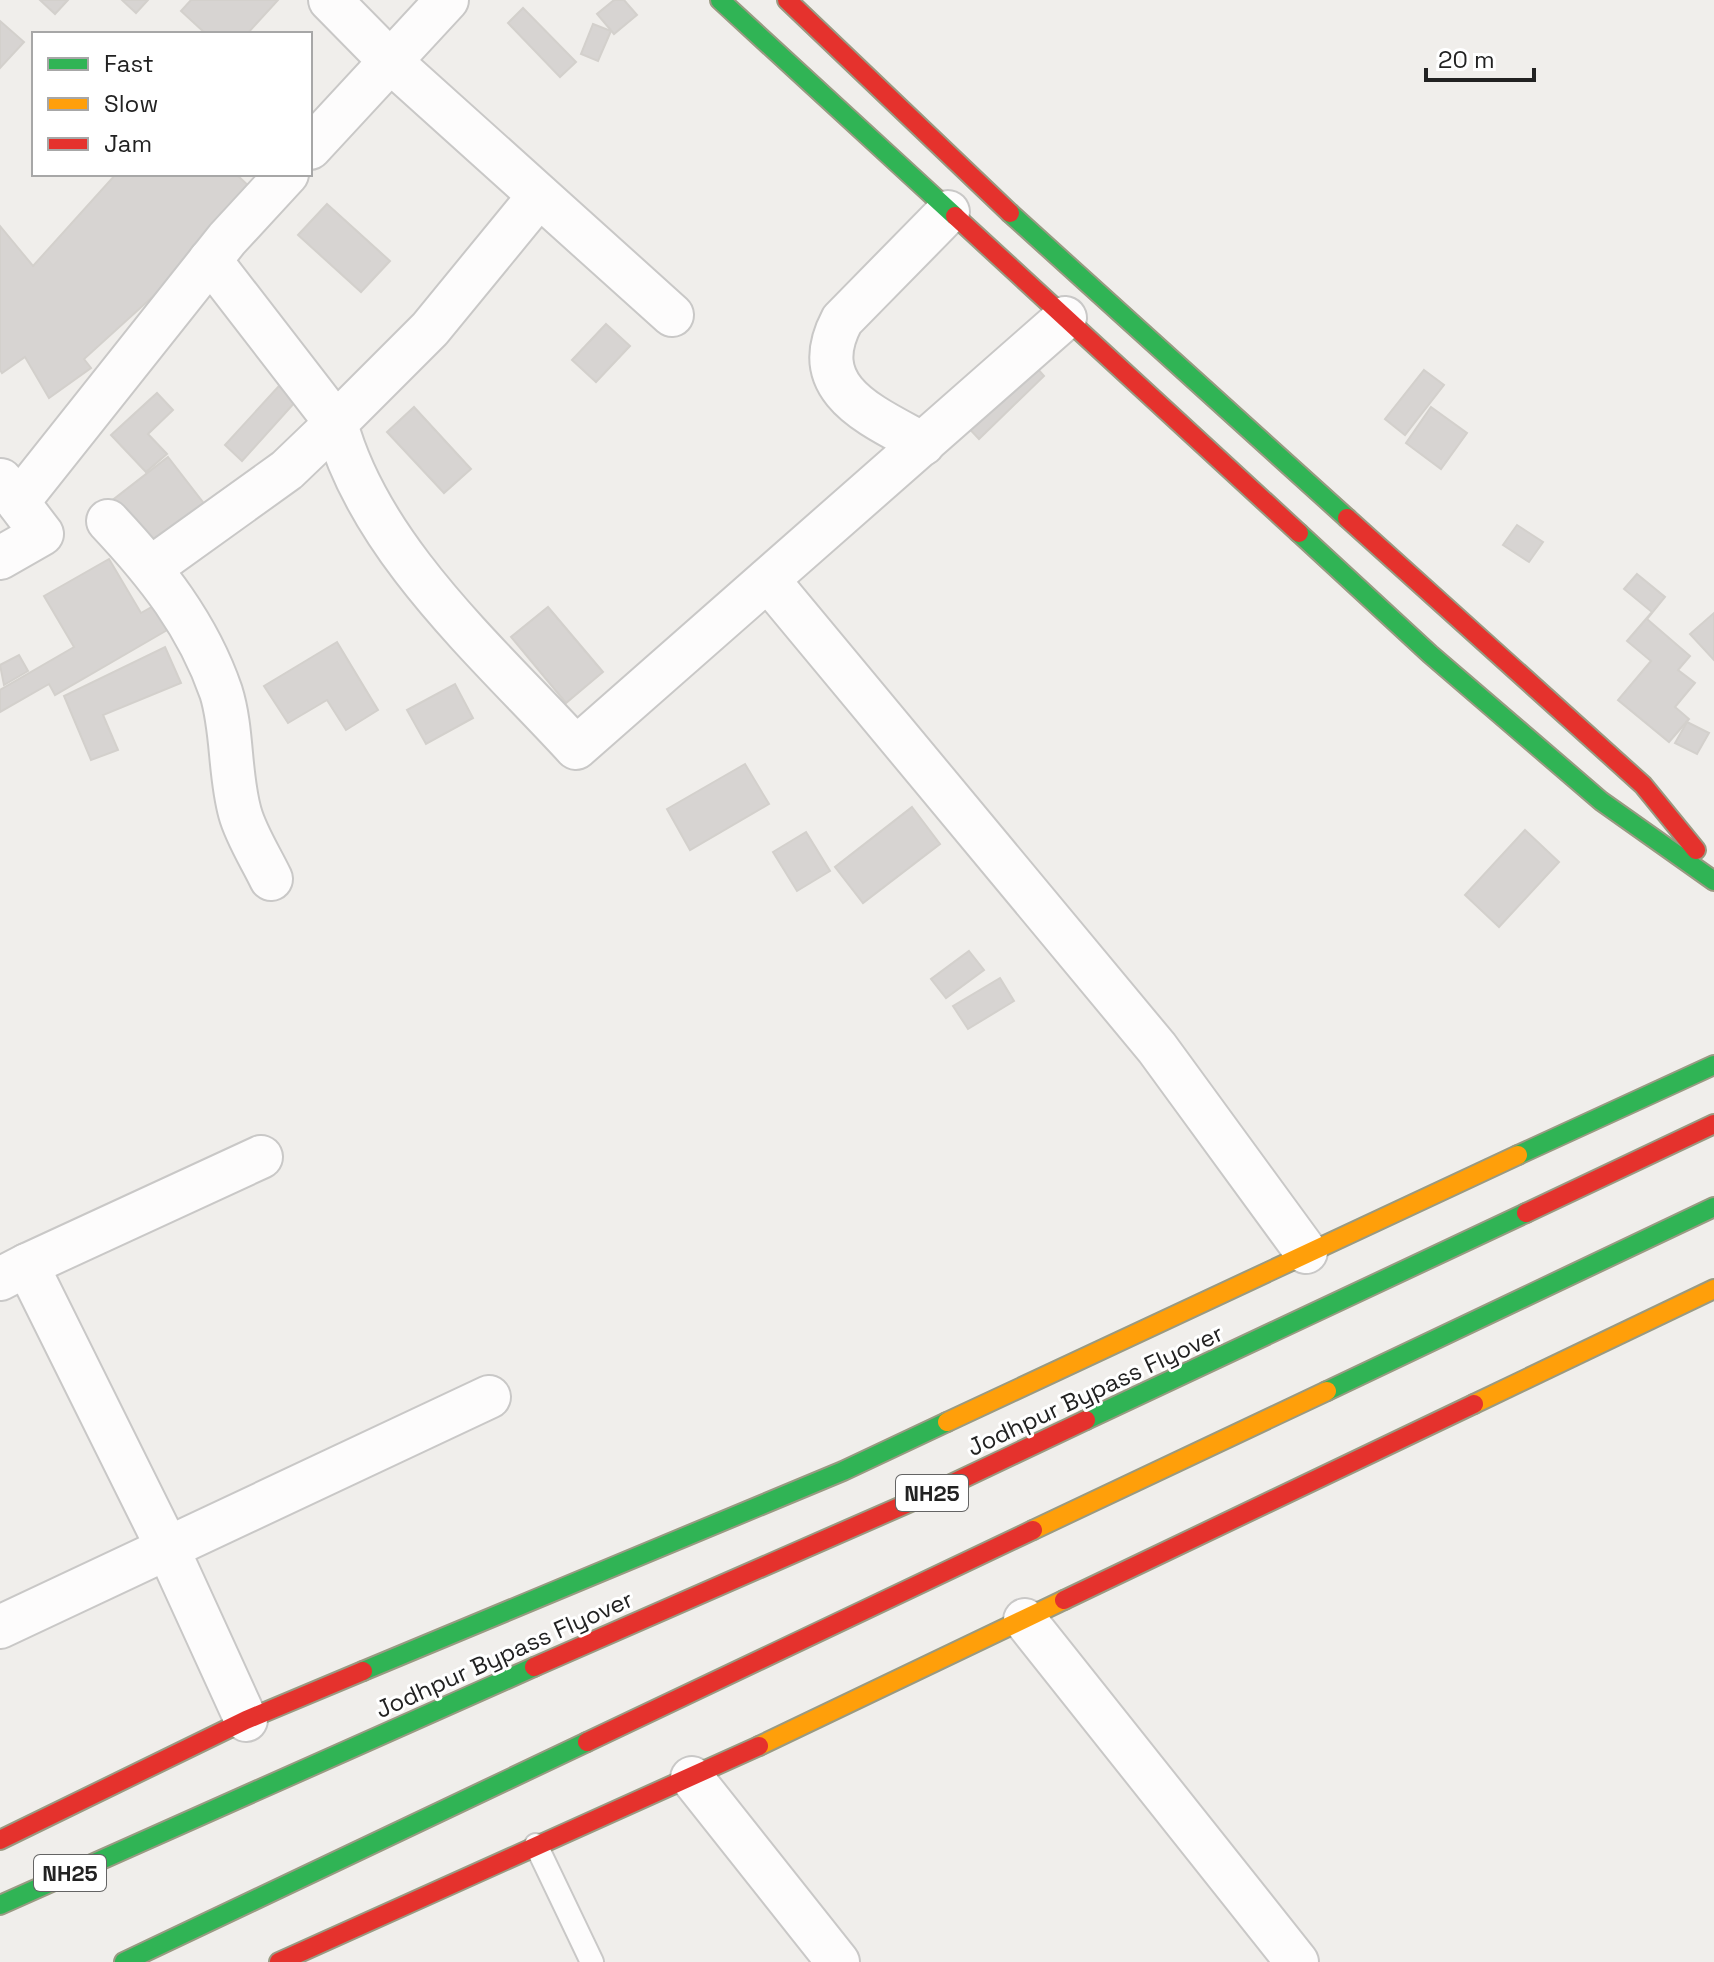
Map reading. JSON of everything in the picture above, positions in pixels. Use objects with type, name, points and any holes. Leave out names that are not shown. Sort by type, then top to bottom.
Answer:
[{"type":"main road","points":[[720,0],[1430,654],[1589,792],[1714,881]]},
{"type":"main road","points":[[787,0],[977,183],[1643,785],[1714,873]]},
{"type":"main road","points":[[0,1840],[246,1720],[843,1471],[1306,1252],[1714,1065]]},
{"type":"main road","name":"Jodhpur Bypass Flyover","points":[[0,1905],[139,1840],[945,1487],[1714,1124]]},
{"type":"main road","points":[[124,1962],[1714,1207]]},
{"type":"main road","points":[[279,1962],[692,1778],[1714,1289]]},
{"type":"street","points":[[330,0],[390,61],[672,315]]},
{"type":"street","points":[[312,146],[447,0]]},
{"type":"street","points":[[0,558],[42,534],[9,491],[285,176]]},
{"type":"street","points":[[152,567],[287,470],[430,329],[539,196]]},
{"type":"street","points":[[923,444],[862,410],[842,392],[832,363],[833,336],[842,320],[948,212]]},
{"type":"street","points":[[210,260],[336,423],[346,460],[366,502],[413,570],[576,748],[1065,318]]},
{"type":"street","points":[[108,521],[152,567],[180,606],[205,652],[222,695],[240,814],[271,879]]},
{"type":"street","points":[[768,580],[1157,1048],[1306,1252]]},
{"type":"street","points":[[246,1720],[167,1547],[14,1272],[261,1157]]},
{"type":"street","points":[[0,1627],[489,1397]]},
{"type":"street","points":[[1025,1620],[1297,1962]]},
{"type":"street","points":[[692,1778],[838,1962]]},
{"type":"lane","points":[[536,1845],[592,1962]]},
{"type":"building","points":[[40,0],[68,0],[55,14]]},
{"type":"building","points":[[122,0],[148,0],[136,13]]},
{"type":"building","points":[[191,0],[278,0],[249,32],[204,32],[181,11]]},
{"type":"building","points":[[614,0],[624,0],[637,15],[614,34],[597,14]]},
{"type":"building","points":[[523,8],[576,62],[560,77],[508,23]]},
{"type":"building","points":[[0,21],[24,42],[0,68]]},
{"type":"building","points":[[593,24],[611,31],[598,61],[581,54]]},
{"type":"building","points":[[114,176],[238,176],[255,192],[213,242],[84,359],[91,368],[49,398],[25,357],[2,373],[0,370],[0,226],[33,266]]},
{"type":"building","points":[[327,204],[390,261],[361,292],[298,235]]},
{"type":"building","points":[[606,324],[630,346],[596,382],[572,360]]},
{"type":"building","points":[[1028,358],[1044,376],[979,439],[963,422]]},
{"type":"building","points":[[1424,370],[1444,385],[1405,435],[1385,419]]},
{"type":"building","points":[[279,386],[296,401],[242,461],[225,445]]},
{"type":"building","points":[[157,393],[173,410],[148,434],[167,454],[146,472],[111,435]]},
{"type":"building","points":[[414,407],[471,469],[444,493],[387,432]]},
{"type":"building","points":[[1431,407],[1467,433],[1441,469],[1406,443]]},
{"type":"building","points":[[168,457],[216,519],[154,563],[110,502]]},
{"type":"building","points":[[1517,525],[1543,542],[1529,562],[1503,545]]},
{"type":"building","points":[[109,559],[141,613],[155,605],[169,629],[55,695],[49,684],[0,712],[0,690],[74,647],[44,596]]},
{"type":"building","points":[[1637,574],[1665,597],[1647,619],[1690,656],[1678,670],[1695,683],[1675,707],[1689,719],[1669,742],[1618,700],[1651,661],[1627,641],[1652,612],[1624,589]]},
{"type":"building","points":[[548,607],[603,672],[566,703],[511,637]]},
{"type":"building","points":[[1714,613],[1714,660],[1690,634]]},
{"type":"building","points":[[337,642],[378,710],[346,730],[327,700],[288,723],[264,686]]},
{"type":"building","points":[[165,647],[181,683],[103,715],[118,750],[91,760],[64,696]]},
{"type":"building","points":[[19,655],[28,671],[4,685],[0,665]]},
{"type":"building","points":[[455,684],[473,718],[426,744],[407,710]]},
{"type":"building","points":[[1687,722],[1709,733],[1697,754],[1675,743]]},
{"type":"building","points":[[745,764],[769,804],[690,850],[667,809]]},
{"type":"building","points":[[912,807],[940,844],[863,903],[835,867]]},
{"type":"building","points":[[1525,830],[1559,862],[1499,927],[1465,895]]},
{"type":"building","points":[[806,832],[830,871],[797,891],[773,852]]},
{"type":"building","points":[[969,951],[984,970],[946,998],[931,979]]},
{"type":"building","points":[[1000,978],[1014,1001],[968,1029],[953,1006]]},
{"type":"traffic: fast","points":[[720,0],[955,216]]},
{"type":"traffic: fast","points":[[1010,213],[1347,518]]},
{"type":"traffic: fast","points":[[1299,533],[1430,654],[1601,801],[1714,881]]},
{"type":"traffic: fast","points":[[1518,1155],[1714,1065]]},
{"type":"traffic: fast","points":[[1327,1391],[1714,1207]]},
{"type":"traffic: fast","points":[[1086,1420],[1526,1213]]},
{"type":"traffic: fast","points":[[363,1671],[843,1471],[947,1422]]},
{"type":"traffic: fast","points":[[0,1905],[534,1667]]},
{"type":"traffic: fast","points":[[124,1962],[587,1742]]},
{"type":"traffic: slow","points":[[947,1422],[1518,1155]]},
{"type":"traffic: slow","points":[[1474,1404],[1714,1289]]},
{"type":"traffic: slow","points":[[1033,1530],[1327,1391]]},
{"type":"traffic: slow","points":[[759,1746],[1064,1600]]},
{"type":"traffic: jam","points":[[787,0],[1010,213]]},
{"type":"traffic: jam","points":[[955,216],[1299,533]]},
{"type":"traffic: jam","points":[[1347,518],[1643,785],[1696,850]]},
{"type":"traffic: jam","points":[[1526,1213],[1714,1124]]},
{"type":"traffic: jam","points":[[1064,1600],[1474,1404]]},
{"type":"traffic: jam","points":[[534,1667],[945,1487],[1086,1420]]},
{"type":"traffic: jam","points":[[587,1742],[1033,1530]]},
{"type":"traffic: jam","points":[[0,1840],[246,1720],[363,1671]]},
{"type":"traffic: jam","points":[[279,1962],[759,1746]]}]
